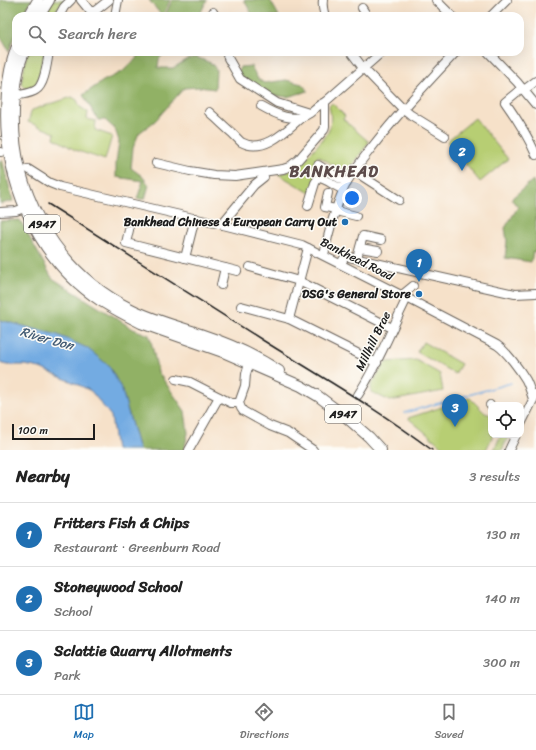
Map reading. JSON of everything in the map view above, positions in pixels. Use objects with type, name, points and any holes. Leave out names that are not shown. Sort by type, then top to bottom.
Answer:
[{"type":"main road","points":[[31,12],[38,0]]},
{"type":"main road","points":[[42,12],[49,0]]},
{"type":"main road","name":"A947","points":[[14,56],[5,107],[5,124],[11,170],[17,191],[64,256],[83,276],[104,293],[130,308],[145,315],[201,334],[299,384],[338,410],[381,450]]},
{"type":"main road","name":"A947","points":[[23,56],[16,87],[13,128],[28,206]]},
{"type":"street","points":[[61,12],[71,0]]},
{"type":"street","points":[[84,1],[90,11],[95,11],[109,0]]},
{"type":"street","points":[[116,12],[118,0]]},
{"type":"street","points":[[323,0],[322,6],[324,12]]},
{"type":"street","points":[[436,0],[448,12]]},
{"type":"street","points":[[495,12],[507,0]]},
{"type":"street","points":[[100,12],[101,6]]},
{"type":"street","points":[[362,8],[364,12]]},
{"type":"street","points":[[15,96],[33,92],[40,88],[48,56]]},
{"type":"street","points":[[227,56],[240,79],[277,103],[306,114]]},
{"type":"street","points":[[354,56],[363,68],[403,109],[445,136]]},
{"type":"street","points":[[209,112],[241,141],[248,144],[266,144],[279,136],[318,104],[325,102],[378,56]]},
{"type":"street","points":[[324,256],[336,210],[345,186],[354,171],[403,109],[452,56]]},
{"type":"street","points":[[492,56],[536,105]]},
{"type":"street","points":[[536,81],[505,102],[517,118],[536,155]]},
{"type":"street","points":[[156,163],[214,175],[235,176],[289,167],[298,160],[324,130],[326,112],[325,102]]},
{"type":"street","points":[[261,106],[272,112],[290,118],[306,114]]},
{"type":"street","points":[[318,165],[345,186]]},
{"type":"street","name":"Bankhead Road","points":[[28,169],[50,183],[60,186],[302,245],[405,296],[497,345],[509,357],[535,395]]},
{"type":"street","points":[[354,171],[399,200]]},
{"type":"street","points":[[223,225],[225,220],[254,185],[264,177]]},
{"type":"street","points":[[308,206],[314,183],[318,178],[322,178],[338,188],[345,186]]},
{"type":"street","points":[[328,192],[325,207],[356,216]]},
{"type":"street","points":[[0,212],[11,212],[28,206]]},
{"type":"street","points":[[185,258],[195,218]]},
{"type":"street","points":[[129,230],[126,243],[237,271]]},
{"type":"street","points":[[357,258],[363,236],[381,240]]},
{"type":"street","points":[[289,319],[308,248]]},
{"type":"street","points":[[360,248],[378,251]]},
{"type":"street","points":[[341,264],[345,257],[357,258],[515,294],[536,293]]},
{"type":"street","points":[[250,267],[300,281],[392,328]]},
{"type":"street","points":[[221,285],[225,268]]},
{"type":"street","points":[[405,296],[413,286]]},
{"type":"street","name":"Millhill Brae","points":[[358,395],[377,363],[405,296]]},
{"type":"street","points":[[241,306],[289,319],[377,363]]},
{"type":"street","points":[[252,360],[246,374],[245,386],[239,404],[240,408],[270,426],[288,433],[313,450]]},
{"type":"street","points":[[176,379],[190,382],[231,403],[239,404]]},
{"type":"street","name":"Bankhead Road","points":[[526,380],[536,387]]},
{"type":"street","points":[[524,413],[535,395]]},
{"type":"street","points":[[189,450],[219,397]]},
{"type":"street","points":[[509,450],[515,438]]},
{"type":"green space","points":[[0,0],[32,0],[24,12],[12,12],[12,43],[9,51],[0,36]]},
{"type":"green space","points":[[53,0],[64,0],[55,12],[46,12]]},
{"type":"green space","points":[[149,0],[170,0],[165,12],[159,12]]},
{"type":"green space","points":[[172,0],[207,0],[201,12],[167,12]]},
{"type":"green space","points":[[244,0],[270,0],[277,12],[251,12]]},
{"type":"green space","points":[[26,56],[44,56],[36,86],[31,89],[25,88],[21,84]]},
{"type":"green space","points":[[138,56],[162,56],[159,59],[158,68],[173,68],[188,59],[196,57],[211,63],[216,69],[215,89],[198,87],[184,88],[155,121],[139,133],[133,148],[131,168],[142,176],[149,185],[145,199],[137,199],[143,181],[116,177],[119,141],[115,129],[105,120],[98,120],[83,95],[103,81],[122,72]]},
{"type":"green space","points":[[251,66],[258,79],[264,83],[286,80],[302,84],[308,91],[287,97],[270,95],[238,75],[240,67]]},
{"type":"green space","points":[[72,97],[77,100],[80,107],[88,112],[87,119],[96,121],[95,130],[112,136],[105,160],[75,150],[54,138],[55,133],[28,122],[32,110]]},
{"type":"green space","points":[[332,103],[345,116],[343,119],[369,142],[343,178],[338,173],[340,169],[318,156],[313,166],[313,170],[321,175],[310,193],[278,174],[288,172],[296,167],[326,135],[331,123],[329,106]]},
{"type":"green space","points":[[475,118],[508,159],[480,182],[447,141]]},
{"type":"green space","points":[[2,159],[13,201],[1,204],[0,162]]},
{"type":"green space","points":[[533,180],[536,191],[536,251],[533,252],[531,262],[505,258],[507,241],[505,228],[518,207],[511,199]]},
{"type":"green space","points":[[20,220],[52,278],[133,329],[149,335],[158,372],[185,411],[188,433],[184,450],[139,450],[122,390],[109,366],[12,323],[0,320],[0,221]]},
{"type":"green space","points":[[423,342],[461,364],[455,374],[417,352]]},
{"type":"green space","points":[[416,360],[440,374],[443,391],[390,401],[371,392],[371,385],[386,362]]},
{"type":"green space","points":[[470,398],[485,413],[488,414],[488,438],[492,438],[486,450],[446,450],[408,418]]},
{"type":"green space","points":[[500,438],[508,438],[502,450],[494,450]]},
{"type":"water","name":"River Don","points":[[0,320],[58,335],[87,348],[109,366],[122,390],[139,450],[116,450],[111,416],[91,391],[40,368],[0,363]]},
{"type":"waterway","points":[[404,413],[511,383]]},
{"type":"railway","points":[[48,204],[370,407],[432,450]]},
{"type":"place","name":"Stoneywood School","points":[[462,171]]},
{"type":"place","name":"Bankhead Chinese & European Carry Out","points":[[345,222]]},
{"type":"place","name":"Fritters Fish & Chips","points":[[419,282]]},
{"type":"place","name":"DSG's General Store","points":[[419,294]]},
{"type":"place","name":"Sclattie Quarry Allotments","points":[[455,427]]},
{"type":"district","name":"BANKHEAD","points":[[334,171]]}]
